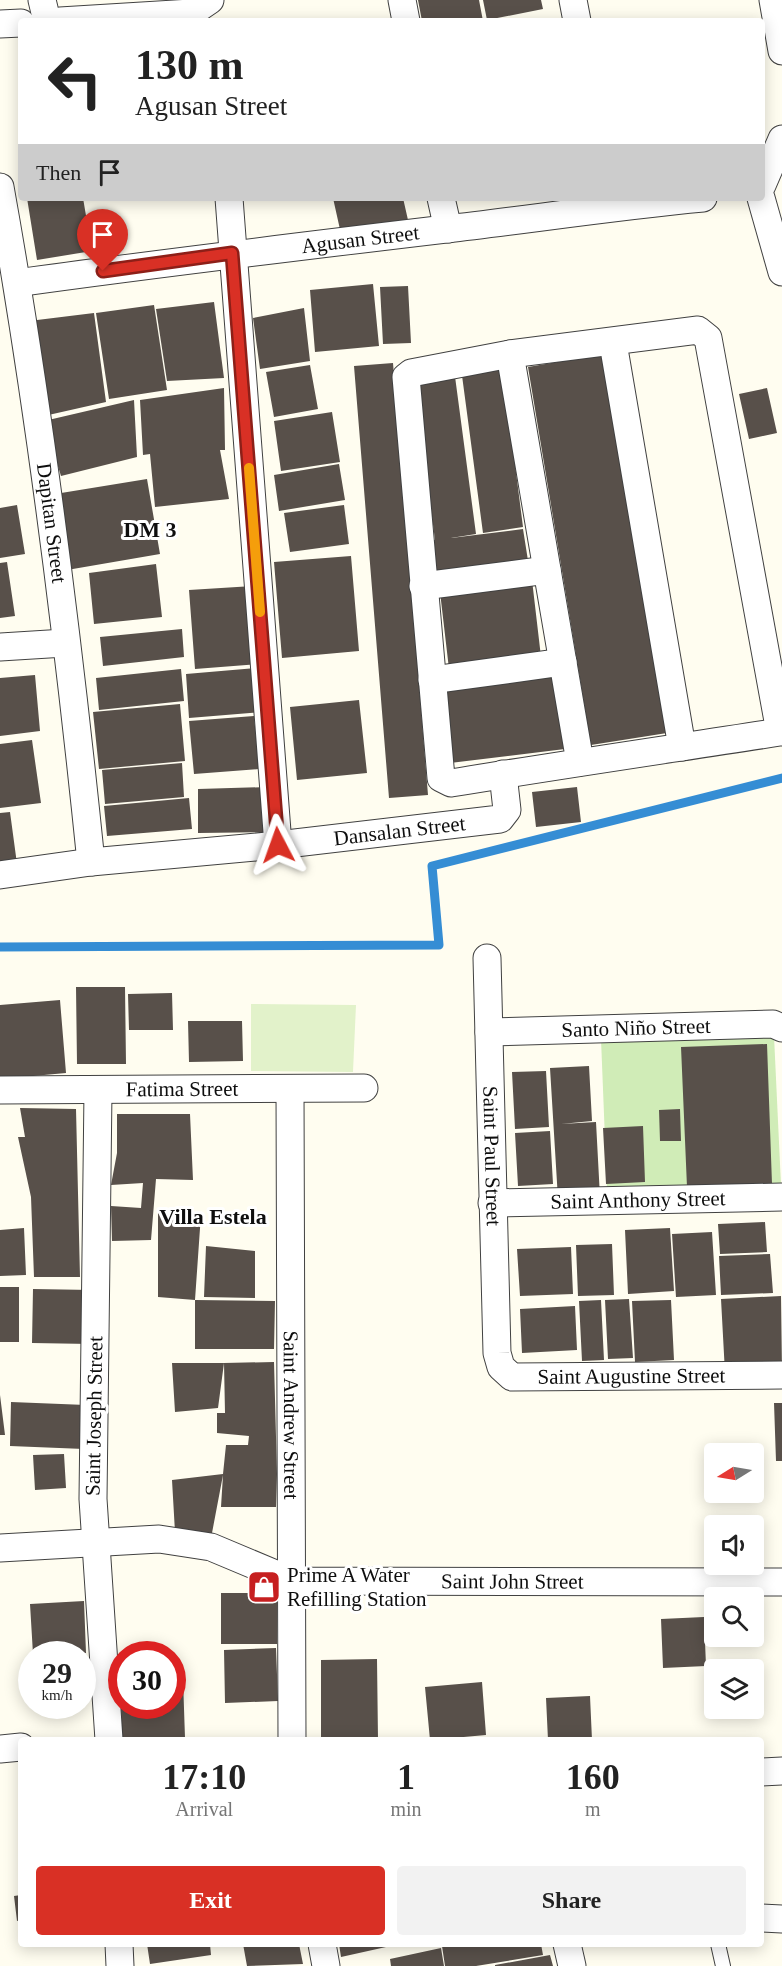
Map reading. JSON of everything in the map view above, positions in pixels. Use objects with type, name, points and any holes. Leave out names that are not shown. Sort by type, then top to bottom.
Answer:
[{"type":"street","points":[[42,0],[46,18]]},
{"type":"street","points":[[109,18],[191,13],[210,0]]},
{"type":"street","points":[[402,0],[405,18]]},
{"type":"street","points":[[573,0],[576,18]]},
{"type":"street","points":[[773,0],[782,51]]},
{"type":"street","points":[[0,24],[18,23]]},
{"type":"street","points":[[765,178],[782,139]]},
{"type":"street","name":"Dapitan Street","points":[[0,187],[17,283],[45,480],[90,862]]},
{"type":"street","points":[[229,201],[278,845]]},
{"type":"street","points":[[442,201],[448,229]]},
{"type":"street","name":"Agusan Street","points":[[17,283],[232,253],[448,229],[616,202],[638,201]]},
{"type":"street","points":[[762,201],[782,272]]},
{"type":"street","points":[[698,330],[708,338],[781,732],[451,783],[441,778],[406,377],[411,373],[510,354],[613,343],[698,330]]},
{"type":"street","points":[[613,343],[682,747]]},
{"type":"street","points":[[510,354],[580,762]]},
{"type":"street","points":[[423,586],[547,570]]},
{"type":"street","points":[[0,647],[65,643]]},
{"type":"street","points":[[432,680],[562,662]]},
{"type":"street","name":"Dansalan Street","points":[[0,875],[90,862],[278,845],[500,819],[507,810],[503,774]]},
{"type":"street","name":"Saint Paul Street","points":[[487,958],[497,1353]]},
{"type":"street","name":"Santo Niño Street","points":[[489,1032],[773,1024],[782,1028]]},
{"type":"street","name":"Fatima Street","points":[[0,1090],[364,1088]]},
{"type":"street","name":"Saint Andrew Street","points":[[290,1089],[292,1737]]},
{"type":"street","name":"Saint Joseph Street","points":[[98,1091],[94,1541],[109,1737]]},
{"type":"street","name":"Saint Anthony Street","points":[[492,1203],[782,1197]]},
{"type":"street","name":"Saint Augustine Street","points":[[497,1353],[501,1367],[512,1377],[782,1374]]},
{"type":"street","name":"Saint John Street","points":[[0,1548],[159,1539],[211,1546],[292,1581],[782,1582]]},
{"type":"street","points":[[0,1749],[18,1747]]},
{"type":"street","points":[[764,1772],[782,1771]]},
{"type":"street","points":[[764,1918],[782,1919]]},
{"type":"street","points":[[119,1947],[120,1966]]},
{"type":"street","points":[[323,1947],[326,1966]]},
{"type":"street","points":[[568,1947],[572,1966]]},
{"type":"lane","points":[[719,1947],[723,1966]]},
{"type":"green space","points":[[251,1004],[356,1005],[353,1072],[251,1071]]},
{"type":"green space","points":[[774,1036],[781,1185],[607,1190],[601,1039]]},
{"type":"building","points":[[418,0],[479,0],[482,18],[421,18]]},
{"type":"building","points":[[483,0],[541,0],[543,9],[487,18]]},
{"type":"building","points":[[27,201],[84,201],[92,251],[37,260]]},
{"type":"building","points":[[334,201],[404,201],[408,220],[341,234]]},
{"type":"building","points":[[373,284],[379,346],[315,352],[310,290]]},
{"type":"building","points":[[408,286],[411,343],[383,344],[380,287]]},
{"type":"building","points":[[214,302],[224,378],[167,381],[156,309]]},
{"type":"building","points":[[154,305],[167,390],[109,399],[96,313]]},
{"type":"building","points":[[304,308],[310,361],[260,369],[253,318]]},
{"type":"building","points":[[94,313],[106,402],[44,416],[29,321]]},
{"type":"building","points":[[604,354],[667,733],[591,745],[528,367]]},
{"type":"building","points":[[393,363],[428,795],[389,798],[354,366]]},
{"type":"building","points":[[502,363],[523,527],[483,533],[461,368]]},
{"type":"building","points":[[310,365],[318,409],[274,417],[266,372]]},
{"type":"building","points":[[454,369],[476,534],[451,538],[523,529],[529,567],[435,579],[430,541],[435,540],[414,374]]},
{"type":"building","points":[[224,388],[225,450],[220,450],[229,499],[155,507],[150,454],[143,455],[140,400]]},
{"type":"building","points":[[767,388],[777,433],[749,439],[739,394]]},
{"type":"building","points":[[134,400],[137,457],[61,476],[44,421]]},
{"type":"building","points":[[332,412],[340,462],[281,471],[274,421]]},
{"type":"building","points":[[339,464],[345,500],[279,511],[274,475]]},
{"type":"building","points":[[147,479],[160,554],[67,570],[55,494]]},
{"type":"building","points":[[17,505],[25,554],[0,558],[0,508]]},
{"type":"building","points":[[344,505],[349,544],[290,552],[284,513]]},
{"type":"building","points":[[351,556],[359,651],[282,658],[274,562]]},
{"type":"building","points":[[7,562],[15,616],[0,618],[0,563]]},
{"type":"building","points":[[156,564],[162,617],[94,624],[89,573]]},
{"type":"building","points":[[532,580],[541,657],[449,669],[440,592]]},
{"type":"building","points":[[253,586],[259,664],[195,669],[189,590]]},
{"type":"building","points":[[182,629],[184,657],[103,666],[100,637]]},
{"type":"building","points":[[257,668],[261,712],[189,718],[186,674]]},
{"type":"building","points":[[181,669],[184,701],[99,710],[96,678]]},
{"type":"building","points":[[555,672],[565,749],[450,763],[440,686]]},
{"type":"building","points":[[35,675],[40,731],[0,736],[0,678]]},
{"type":"building","points":[[359,700],[367,773],[297,780],[290,707]]},
{"type":"building","points":[[180,704],[185,761],[99,769],[93,712]]},
{"type":"building","points":[[254,716],[259,769],[194,774],[189,721]]},
{"type":"building","points":[[32,740],[41,803],[0,808],[0,744]]},
{"type":"building","points":[[182,763],[184,797],[105,804],[102,770]]},
{"type":"building","points":[[267,787],[268,832],[198,833],[198,789]]},
{"type":"building","points":[[577,787],[581,822],[536,827],[532,792]]},
{"type":"building","points":[[189,798],[192,829],[107,836],[104,806]]},
{"type":"building","points":[[10,812],[17,864],[0,866],[0,813]]},
{"type":"building","points":[[76,987],[125,987],[126,1064],[77,1064]]},
{"type":"building","points":[[172,993],[173,1030],[129,1030],[128,994]]},
{"type":"building","points":[[60,1000],[66,1073],[0,1079],[0,1005]]},
{"type":"building","points":[[188,1021],[242,1021],[243,1061],[189,1062]]},
{"type":"building","points":[[767,1044],[772,1184],[687,1187],[681,1047]]},
{"type":"building","points":[[589,1066],[592,1121],[561,1124],[596,1122],[600,1197],[558,1199],[550,1068]]},
{"type":"building","points":[[546,1071],[549,1127],[515,1129],[512,1072]]},
{"type":"building","points":[[20,1108],[76,1109],[80,1277],[34,1277],[31,1197],[18,1137],[25,1137]]},
{"type":"building","points":[[680,1109],[681,1141],[660,1141],[659,1110]]},
{"type":"building","points":[[117,1114],[190,1114],[193,1180],[156,1179],[151,1240],[112,1241],[111,1206],[141,1208],[143,1183],[111,1185],[117,1153]]},
{"type":"building","points":[[643,1126],[645,1182],[606,1184],[603,1128]]},
{"type":"building","points":[[550,1131],[553,1184],[518,1186],[515,1133]]},
{"type":"building","points":[[158,1213],[201,1214],[195,1300],[158,1297]]},
{"type":"building","points":[[765,1222],[767,1252],[720,1254],[718,1224]]},
{"type":"building","points":[[24,1228],[26,1275],[0,1276],[0,1230]]},
{"type":"building","points":[[670,1228],[674,1291],[628,1294],[625,1230]]},
{"type":"building","points":[[712,1232],[716,1295],[676,1297],[672,1234]]},
{"type":"building","points":[[612,1244],[614,1295],[578,1296],[576,1245]]},
{"type":"building","points":[[206,1246],[255,1251],[255,1298],[204,1297]]},
{"type":"building","points":[[571,1247],[573,1294],[520,1296],[517,1249]]},
{"type":"building","points":[[770,1254],[773,1293],[721,1295],[719,1256]]},
{"type":"building","points":[[0,1287],[19,1287],[19,1342],[0,1342]]},
{"type":"building","points":[[33,1289],[92,1290],[91,1344],[32,1343]]},
{"type":"building","points":[[781,1296],[782,1371],[725,1373],[721,1299]]},
{"type":"building","points":[[629,1299],[633,1358],[608,1359],[605,1300]]},
{"type":"building","points":[[195,1300],[275,1301],[274,1349],[195,1349]]},
{"type":"building","points":[[601,1300],[604,1360],[582,1361],[579,1301]]},
{"type":"building","points":[[671,1300],[674,1360],[635,1362],[632,1301]]},
{"type":"building","points":[[575,1306],[577,1350],[522,1353],[520,1309]]},
{"type":"building","points":[[274,1362],[276,1507],[221,1507],[223,1475],[212,1533],[175,1532],[172,1480],[223,1474],[226,1445],[248,1445],[249,1436],[217,1433],[217,1413],[225,1413],[224,1363]]},
{"type":"building","points":[[172,1363],[224,1363],[218,1408],[175,1412]]},
{"type":"building","points":[[0,1395],[5,1435],[0,1435]]},
{"type":"building","points":[[11,1402],[86,1405],[84,1449],[10,1446]]},
{"type":"building","points":[[774,1403],[782,1403],[782,1461],[776,1461]]},
{"type":"building","points":[[64,1454],[66,1488],[35,1490],[33,1455]]},
{"type":"building","points":[[221,1593],[277,1593],[277,1644],[221,1644]]},
{"type":"building","points":[[84,1601],[86,1641],[32,1641],[30,1604]]},
{"type":"building","points":[[704,1617],[704,1666],[663,1668],[661,1619]]},
{"type":"building","points":[[276,1648],[278,1701],[225,1703],[224,1650]]},
{"type":"building","points":[[377,1659],[378,1737],[321,1737],[321,1660]]},
{"type":"building","points":[[482,1682],[486,1735],[430,1737],[425,1687]]},
{"type":"building","points":[[590,1696],[592,1737],[548,1737],[546,1698]]},
{"type":"building","points":[[121,1719],[184,1719],[185,1737],[122,1737]]},
{"type":"building","points":[[18,1895],[17,1921],[14,1896]]},
{"type":"building","points":[[147,1947],[210,1947],[211,1955],[150,1964]]},
{"type":"building","points":[[244,1947],[300,1947],[303,1964],[247,1966]]},
{"type":"building","points":[[339,1947],[386,1947],[341,1957]]},
{"type":"building","points":[[442,1947],[542,1947],[543,1955],[476,1966],[445,1966]]},
{"type":"building","points":[[441,1948],[444,1966],[391,1966],[390,1959]]},
{"type":"building","points":[[550,1955],[553,1966],[495,1966],[495,1965]]},
{"type":"waterway","points":[[0,947],[439,945],[432,866],[782,778]]},
{"type":"slow traffic","points":[[249,468],[260,612]]},
{"type":"place","name":"Prime A Water Refilling Station","points":[[264,1587]]},
{"type":"district","name":"DM 3","points":[[150,529]]},
{"type":"district","name":"Villa Estela","points":[[213,1216]]},
{"type":"route","points":[[103,271],[232,253],[278,845]]}]
